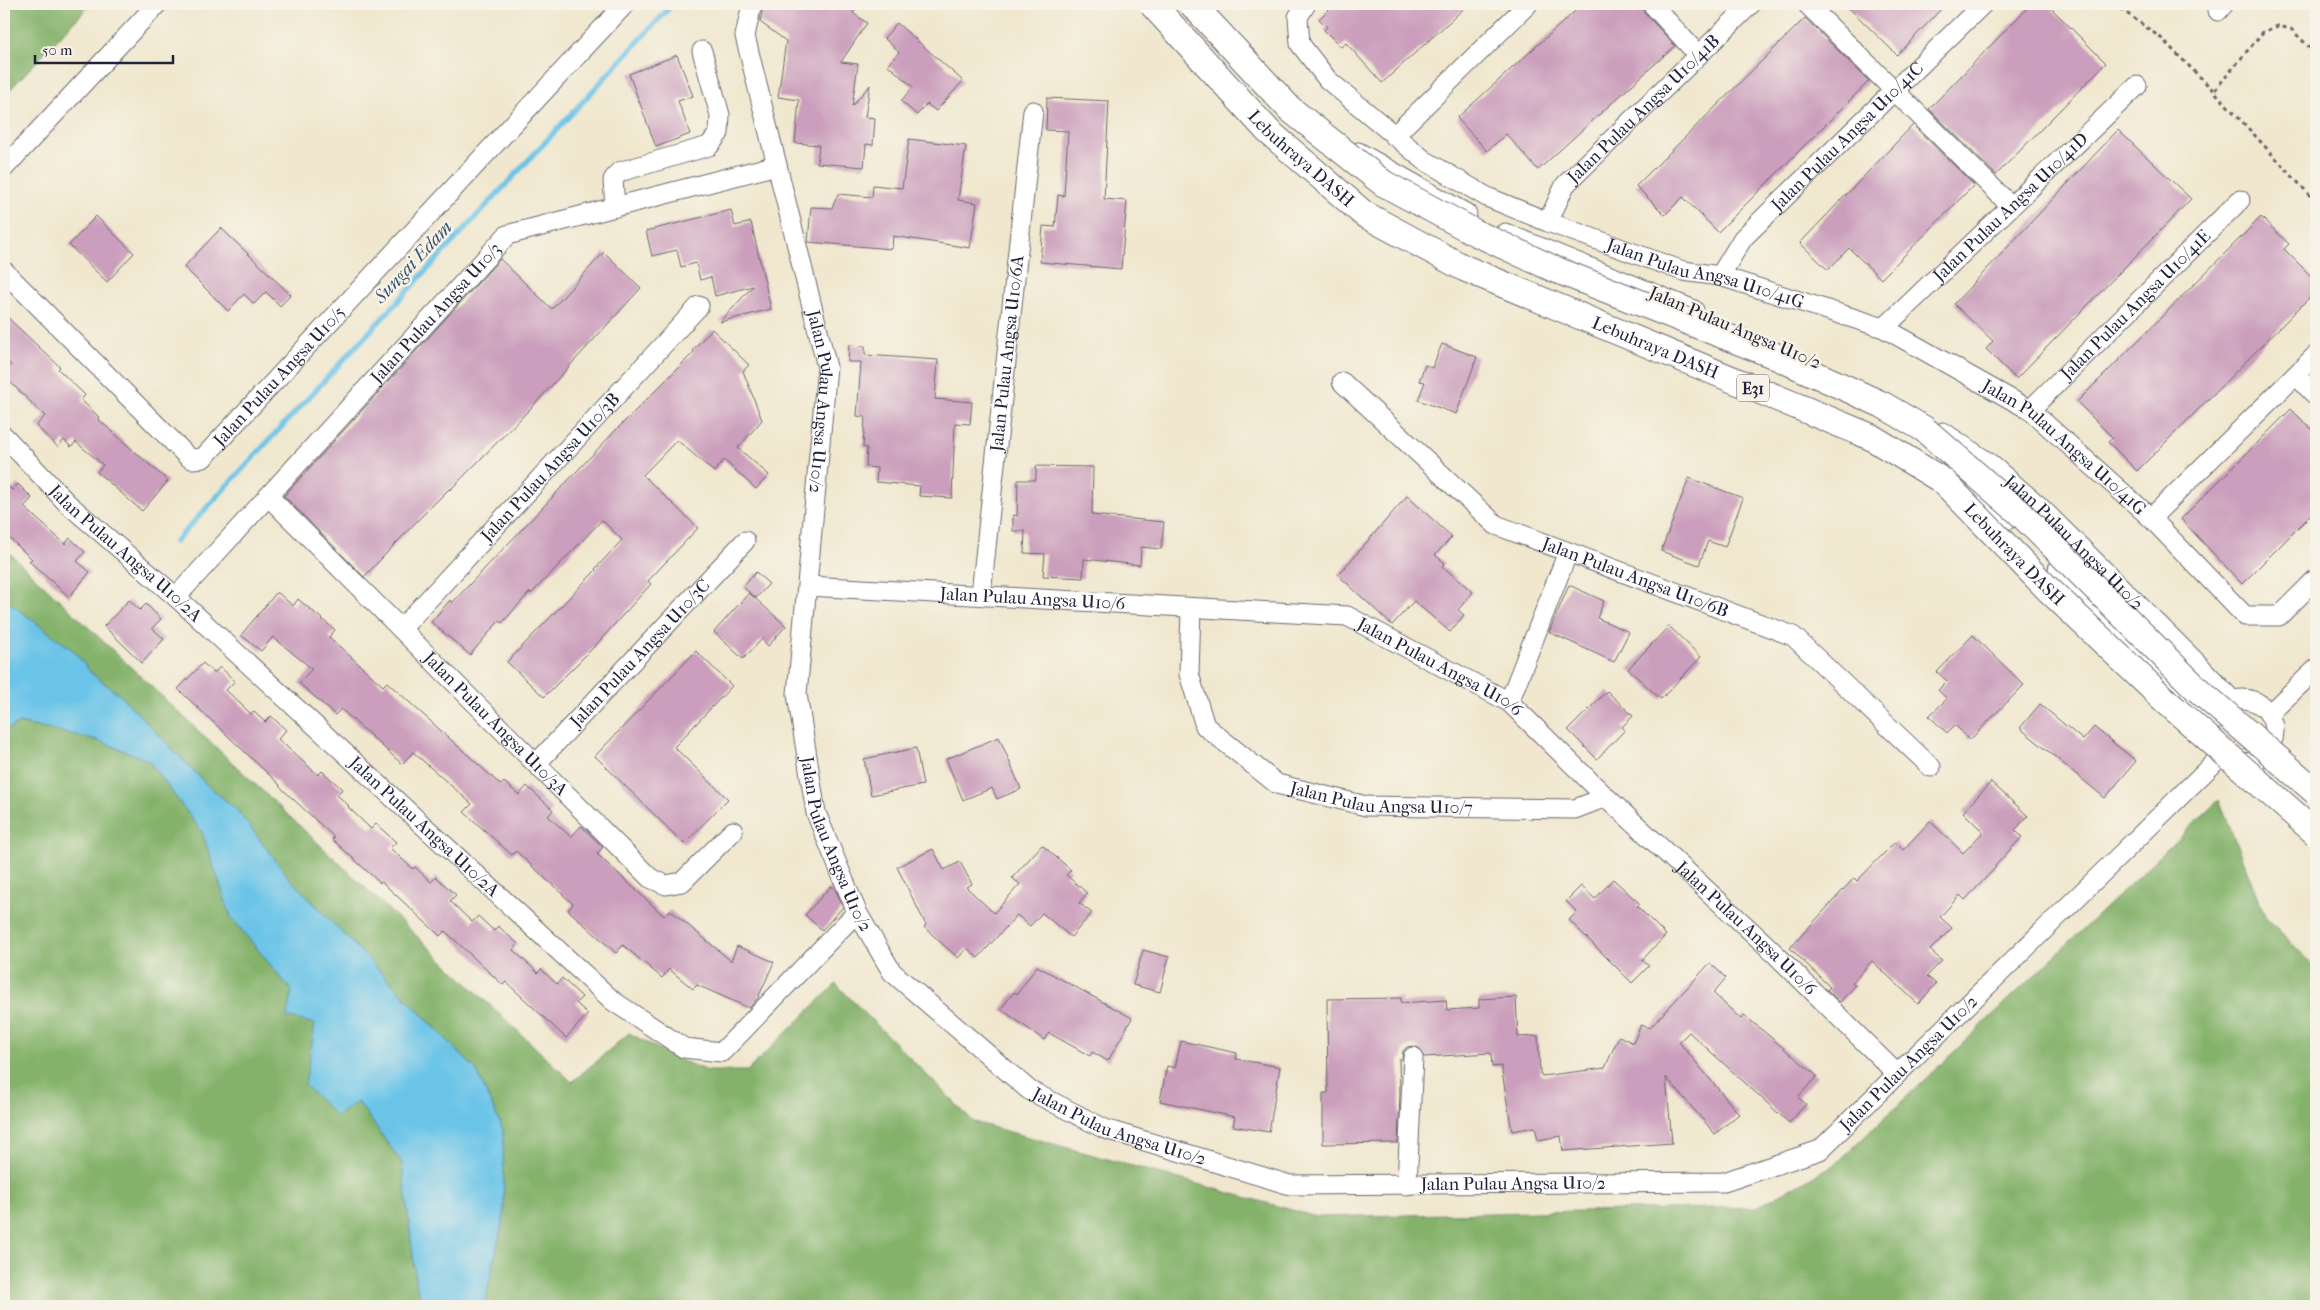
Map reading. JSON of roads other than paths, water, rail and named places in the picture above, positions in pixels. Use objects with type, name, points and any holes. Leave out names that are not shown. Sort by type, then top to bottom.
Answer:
[{"type":"highway","name":"Lebuhraya DASH","points":[[1152,4],[1268,131],[1364,214],[1464,268],[1871,437],[1943,480],[2054,595],[2175,709],[2316,834]]},
{"type":"highway","name":"Lebuhraya DASH","points":[[1192,4],[1290,109],[1383,183],[1476,233],[1554,269],[1773,355],[1883,405],[1924,429],[2019,512],[2196,688],[2316,792]]},
{"type":"street","points":[[4,168],[157,4]]},
{"type":"street","name":"Jalan Pulau Angsa U10/5","points":[[4,271],[187,456],[192,459],[202,458],[625,4]]},
{"type":"street","name":"Jalan Pulau Angsa U10/2","points":[[752,4],[745,36],[827,367],[797,694],[816,813],[857,912],[892,972],[1029,1090],[1105,1129],[1290,1186],[1724,1182],[1820,1150],[2221,756]]},
{"type":"street","name":"Jalan Pulau Angsa U10/2","points":[[1160,4],[1308,157],[1370,208],[1481,267],[1872,430],[1944,471],[2006,515],[2211,723]]},
{"type":"street","name":"Jalan Pulau Angsa U10/2","points":[[1208,4],[1272,76],[1354,149],[1488,226],[1770,341],[1886,394],[1981,458],[2038,505],[2232,700]]},
{"type":"street","name":"Jalan Pulau Angsa U10/41G","points":[[1306,4],[1298,17],[1300,44],[1328,80],[1424,160],[1466,186],[1548,222],[1683,271],[1720,276],[1884,328],[2030,410],[2151,518],[2245,616],[2279,616],[2316,579]]},
{"type":"street","points":[[1394,136],[1528,4]]},
{"type":"street","points":[[1652,4],[1698,55]]},
{"type":"street","name":"Jalan Pulau Angsa U10/41B","points":[[1548,222],[1565,185],[1751,4]]},
{"type":"street","points":[[1806,4],[2011,206]]},
{"type":"street","name":"Jalan Pulau Angsa U10/41C","points":[[1720,276],[1742,238],[1983,4]]},
{"type":"street","points":[[616,207],[613,180],[619,172],[701,150],[715,140],[721,124],[720,116],[702,51]]},
{"type":"street","name":"Jalan Pulau Angsa U10/41D","points":[[1884,328],[2137,86]]},
{"type":"street","name":"Jalan Pulau Angsa U10/6A","points":[[982,594],[1033,111]]},
{"type":"street","name":"Jalan Pulau Angsa U10/3","points":[[176,598],[507,235],[777,164]]},
{"type":"street","name":"Jalan Pulau Angsa U10/41E","points":[[2030,410],[2240,200]]},
{"type":"street","name":"Jalan Pulau Angsa U10/3B","points":[[401,629],[699,306]]},
{"type":"street","points":[[2151,518],[2316,355]]},
{"type":"street","points":[[2296,375],[2316,396]]},
{"type":"street","name":"Jalan Pulau Angsa U10/6B","points":[[1342,382],[1496,525],[1793,636],[1931,767]]},
{"type":"street","name":"Jalan Pulau Angsa U10/2A","points":[[4,436],[67,503],[176,598],[613,1001],[684,1048],[722,1052],[857,912]]},
{"type":"street","name":"Jalan Pulau Angsa U10/3A","points":[[268,496],[650,878],[666,886],[682,882],[732,831]]},
{"type":"street","name":"Jalan Pulau Angsa U10/3C","points":[[536,764],[745,541]]},
{"type":"street","points":[[1509,702],[1568,552]]},
{"type":"street","name":"Jalan Pulau Angsa U10/6","points":[[808,586],[982,594],[1191,609],[1347,616],[1509,702],[1606,797],[1767,946],[1898,1074]]},
{"type":"street","name":"Jalan Pulau Angsa U10/7","points":[[1191,609],[1189,674],[1205,726],[1277,784],[1366,806],[1575,809],[1606,797]]},
{"type":"street","points":[[2269,714],[2316,669]]},
{"type":"street","points":[[2232,700],[2253,701],[2262,706],[2269,714],[2274,733],[2272,744],[2258,759],[2238,764],[2221,756],[2211,741],[2211,723],[2215,713],[2222,705],[2232,700]]},
{"type":"street","points":[[2272,744],[2316,787]]},
{"type":"street","points":[[2248,763],[2316,834]]},
{"type":"street","points":[[1407,1184],[1413,1057]]},
{"type":"water","points":[[4,599],[74,651],[91,673],[121,696],[207,785],[237,810],[290,879],[476,1070],[503,1130],[504,1215],[484,1306],[422,1306],[416,1281],[402,1163],[358,1102],[336,1116],[305,1085],[315,1024],[287,1017],[292,991],[231,917],[202,832],[148,760],[94,739],[19,723],[4,731]]},
{"type":"waterway","name":"Sungai Edam","points":[[175,542],[673,4]]}]
